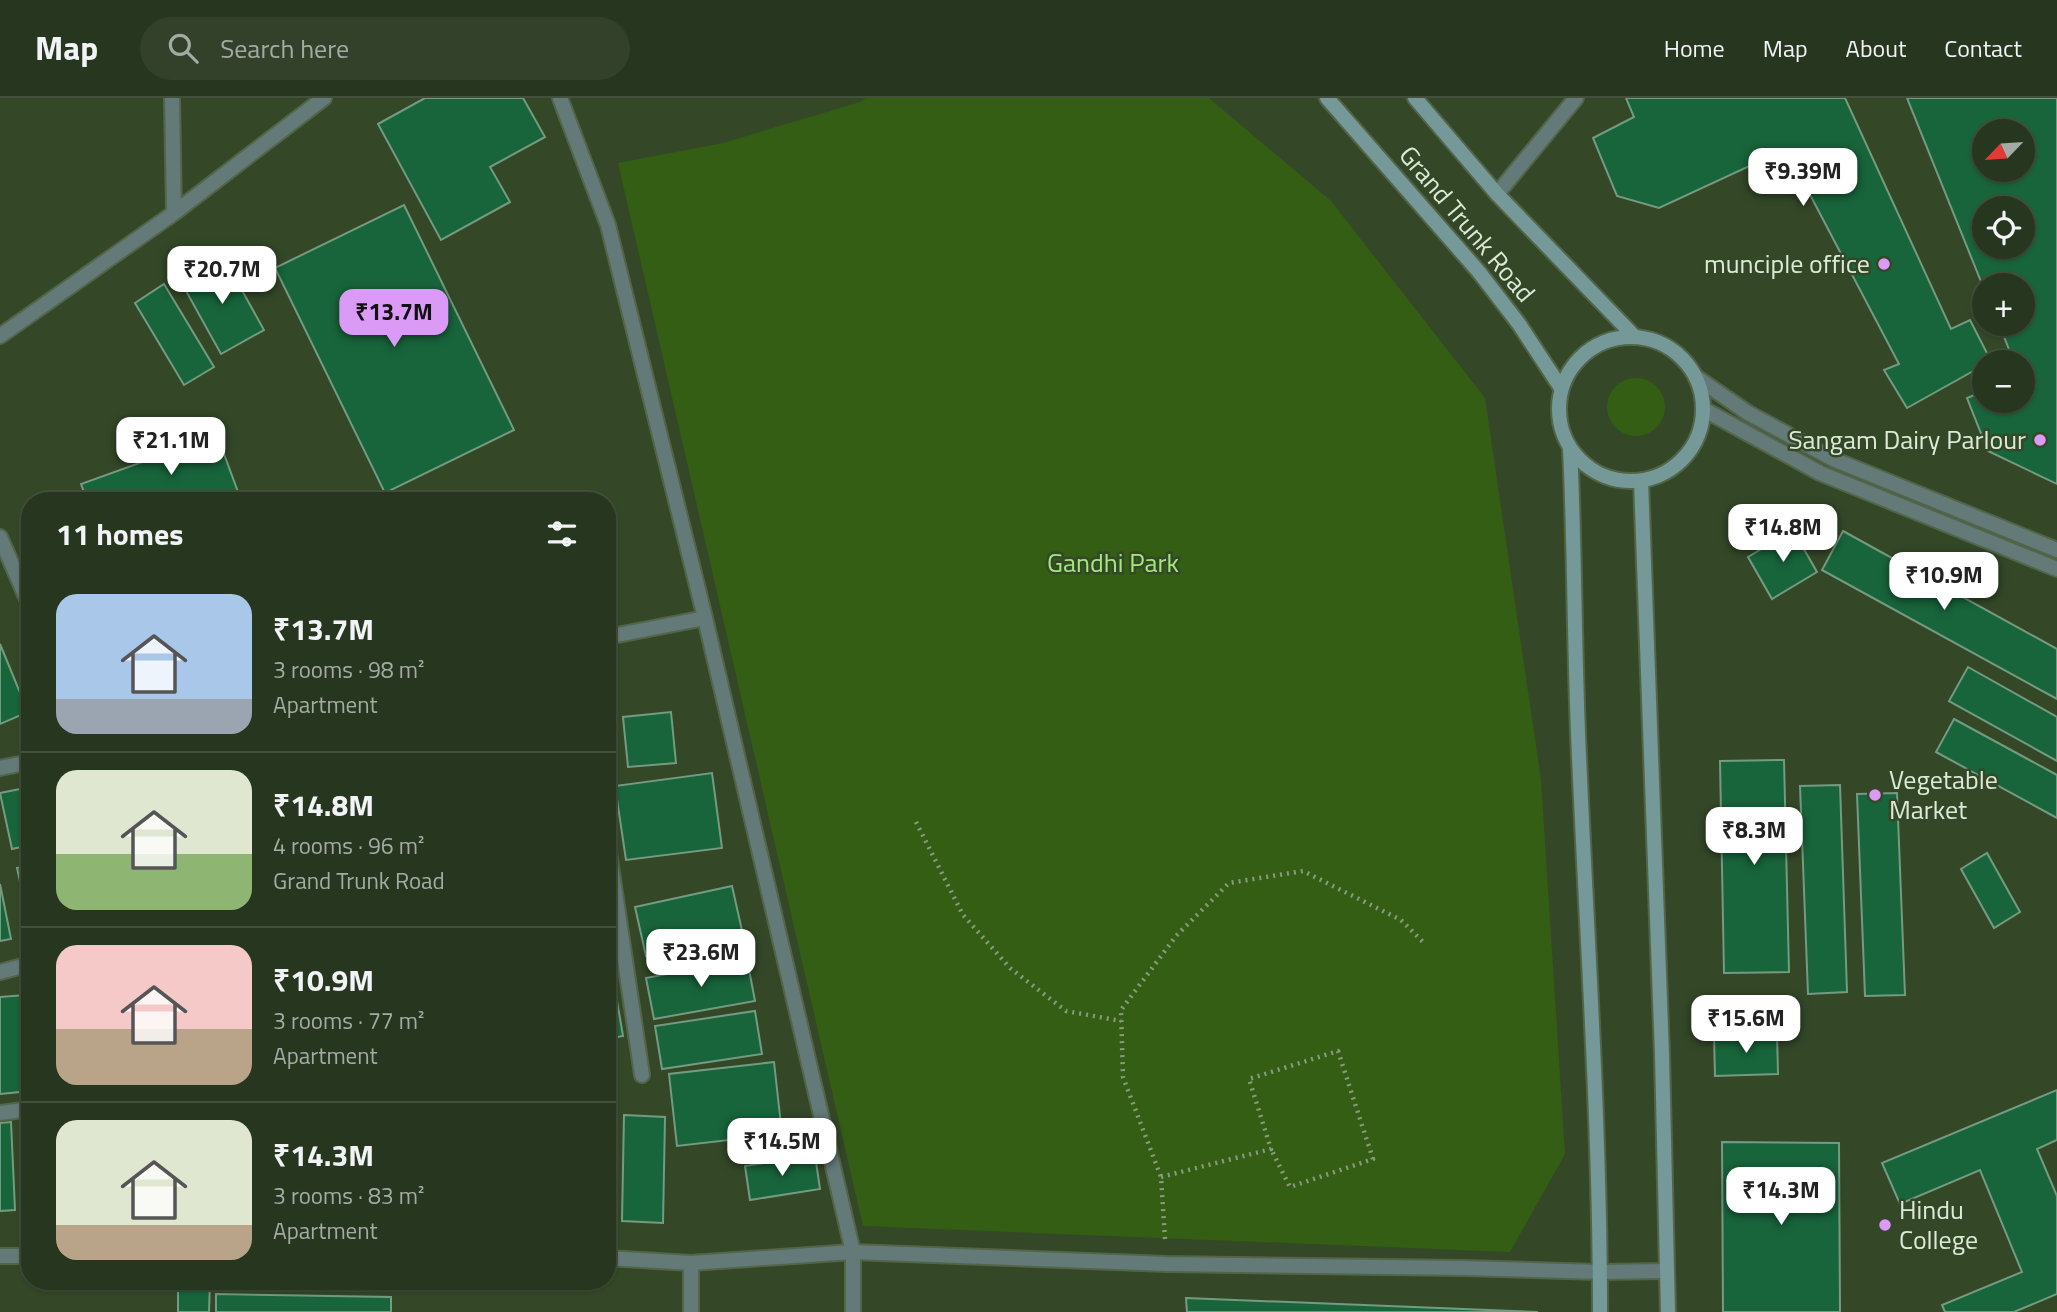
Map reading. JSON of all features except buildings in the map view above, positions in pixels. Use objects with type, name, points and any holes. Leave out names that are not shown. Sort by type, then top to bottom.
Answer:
[{"type":"main road","name":"Grand Trunk Road","points":[[1327,98],[1479,272],[1519,324],[1561,388]]},
{"type":"main road","name":"Grand Trunk Road","points":[[1415,98],[1497,194],[1634,336]]},
{"type":"main road","points":[[1570,449],[1587,467],[1612,479],[1642,481],[1668,471],[1686,457],[1700,434],[1703,409],[1696,377],[1682,357],[1660,342],[1634,336],[1604,341],[1577,360],[1561,388],[1560,422],[1570,449],[1574,537],[1575,681],[1595,1095],[1600,1312]]},
{"type":"main road","points":[[1642,481],[1668,1312]]},
{"type":"street","points":[[172,98],[174,213]]},
{"type":"street","points":[[0,335],[174,213],[324,98]]},
{"type":"street","points":[[560,98],[608,225],[705,618],[853,1252],[853,1312]]},
{"type":"street","points":[[1497,194],[1576,98]]},
{"type":"street","points":[[1696,377],[1748,413],[1835,460],[2057,550]]},
{"type":"street","points":[[1703,409],[1820,473],[2057,569]]},
{"type":"street","points":[[0,537],[21,585]]},
{"type":"street","points":[[616,635],[705,618]]},
{"type":"street","points":[[0,768],[21,764]]},
{"type":"street","points":[[616,900],[642,1075]]},
{"type":"street","points":[[0,972],[21,966]]},
{"type":"street","points":[[0,1113],[21,1111]]},
{"type":"street","points":[[616,1259],[691,1263],[853,1252],[1167,1264],[1667,1271]]},
{"type":"street","points":[[0,1256],[21,1256]]},
{"type":"street","points":[[691,1263],[691,1312]]},
{"type":"path","points":[[916,822],[963,915],[1010,968],[1066,1011],[1121,1021]]},
{"type":"path","points":[[1167,1264],[1161,1177],[1123,1077],[1121,1010],[1176,936],[1229,883],[1303,871],[1401,920],[1423,942]]},
{"type":"path","points":[[1338,1051],[1373,1159],[1290,1187],[1271,1149],[1249,1079],[1338,1051]]},
{"type":"path","points":[[1161,1177],[1271,1149]]},
{"type":"green space","name":"Gandhi Park","points":[[866,98],[1209,98],[1331,201],[1485,398],[1541,780],[1565,1154],[1510,1252],[863,1226],[618,163],[723,143]]},
{"type":"green space","points":[[1630,378],[1642,378],[1657,386],[1665,401],[1665,413],[1657,428],[1642,436],[1630,436],[1615,428],[1607,413],[1607,401],[1615,386]]},
{"type":"place","name":"munciple office","points":[[1884,264]]},
{"type":"place","name":"Sangam Dairy Parlour","points":[[2040,440]]},
{"type":"place","name":"Vegetable Market","points":[[1875,795]]},
{"type":"place","name":"Hindu College","points":[[1885,1225]]}]
